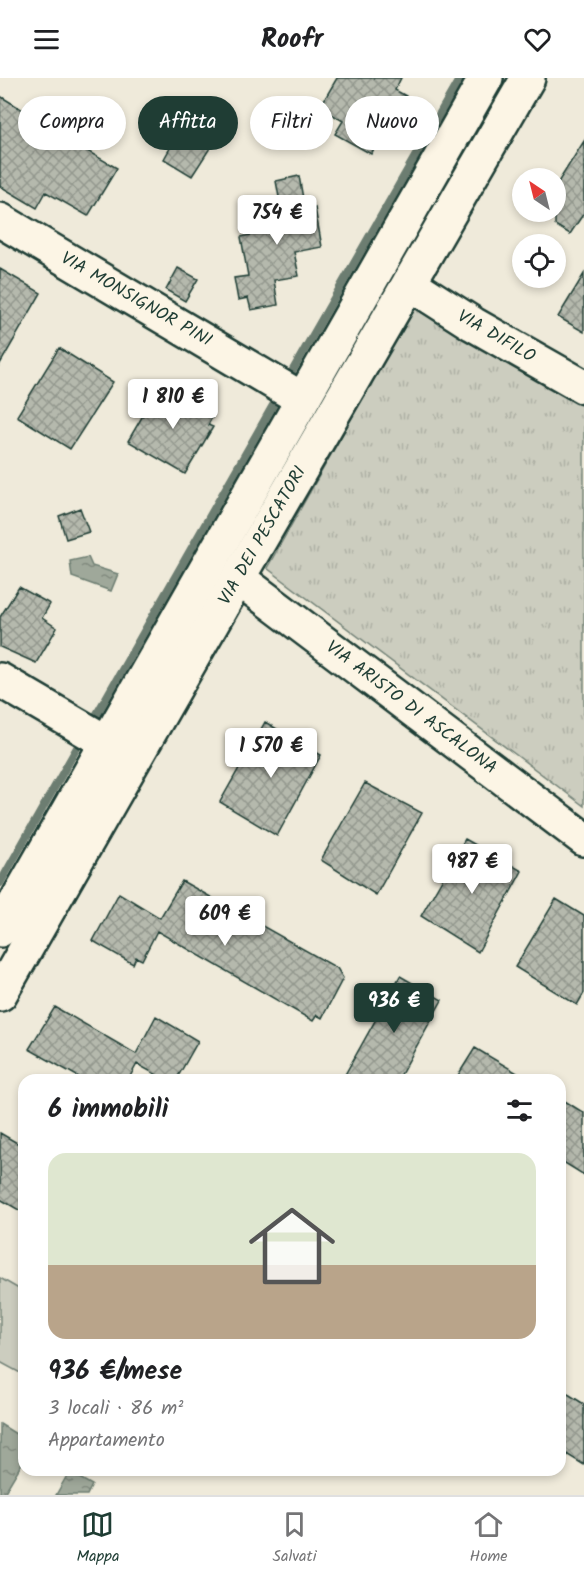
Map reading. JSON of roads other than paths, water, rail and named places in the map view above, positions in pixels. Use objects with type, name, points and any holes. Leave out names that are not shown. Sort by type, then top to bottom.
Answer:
[{"type":"street","name":"VIA DEI PESCATORI","points":[[0,930],[87,731],[288,390],[486,78]]},
{"type":"street","name":"VIA DEI PESCATORI","points":[[0,994],[528,78]]},
{"type":"street","name":"VIA MONSIGNOR PINI","points":[[0,220],[288,390]]},
{"type":"street","name":"VIA DIFILO","points":[[409,283],[473,324],[584,387]]},
{"type":"street","name":"VIA ARISTO DI ASCALONA","points":[[238,578],[584,838]]},
{"type":"street","points":[[0,680],[87,731]]},
{"type":"water","points":[[88,557],[92,566],[118,574],[111,591],[72,577],[70,561]]},
{"type":"water","points":[[0,1424],[18,1435],[18,1470],[3,1495],[0,1495]]},
{"type":"water","points":[[67,1476],[76,1476],[92,1485],[87,1495],[56,1495]]},
{"type":"waterway","points":[[286,382],[460,78]]},
{"type":"waterway","points":[[90,726],[280,393]]},
{"type":"waterway","points":[[0,883],[83,737]]}]
